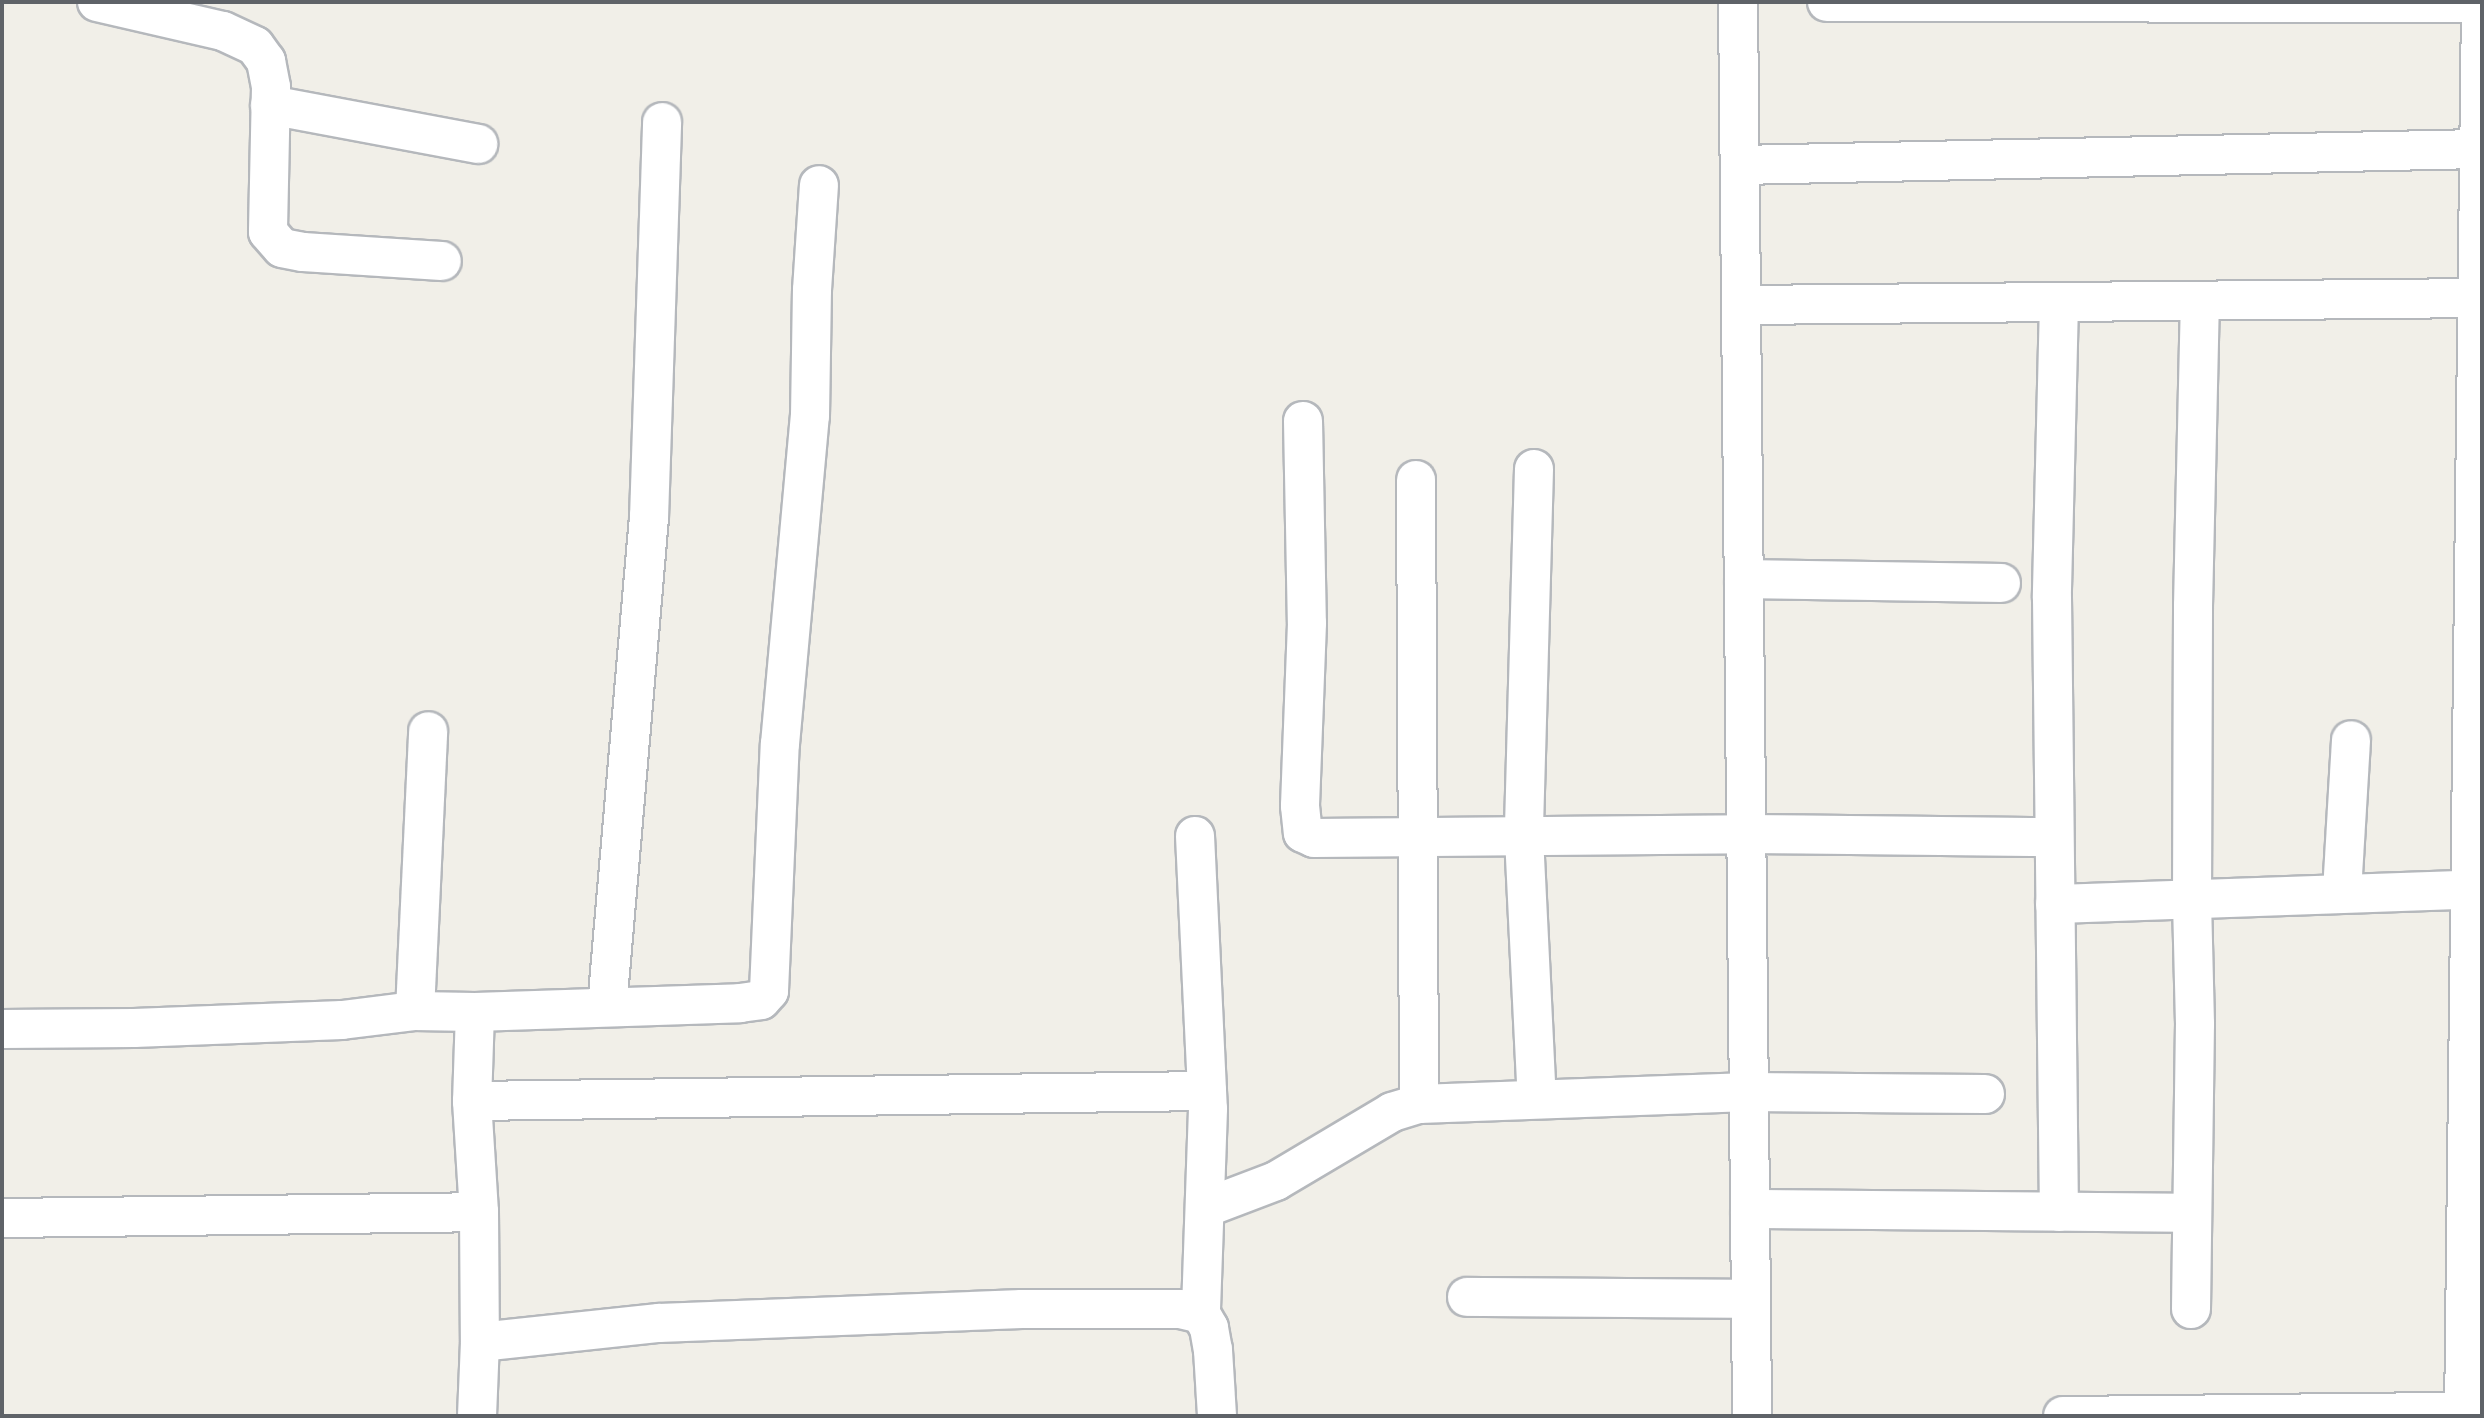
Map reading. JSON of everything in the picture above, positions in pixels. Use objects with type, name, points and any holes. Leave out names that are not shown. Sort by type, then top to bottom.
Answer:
[{"type":"street","points":[[97,2],[223,31],[256,46],[266,61],[271,88],[266,209],[268,232],[272,240],[282,248],[303,252],[442,261]]},
{"type":"street","points":[[1738,2],[1752,1416]]},
{"type":"street","points":[[1826,2],[2481,2],[2474,1367],[2464,1414],[2063,1416]]},
{"type":"street","points":[[270,105],[478,144]]},
{"type":"street","points":[[607,1007],[649,518],[662,122]]},
{"type":"street","points":[[1740,165],[2481,149]]},
{"type":"street","points":[[2,1029],[134,1028],[341,1020],[415,1011],[475,1012],[740,1003],[761,1000],[769,990],[780,744],[810,416],[812,290],[819,185]]},
{"type":"street","points":[[1741,305],[2200,302],[2479,283]]},
{"type":"street","points":[[2191,1309],[2195,1024],[2192,899],[2193,606],[2200,302]]},
{"type":"street","points":[[2059,303],[2052,598],[2059,1212]]},
{"type":"street","points":[[1303,421],[1307,624],[1300,824],[1303,833],[1314,838],[1747,834],[2054,837]]},
{"type":"street","points":[[1534,469],[1524,837],[1537,1099]]},
{"type":"street","points":[[1416,480],[1415,837],[1419,1104]]},
{"type":"street","points":[[1744,579],[2001,583]]},
{"type":"street","points":[[415,1011],[428,731]]},
{"type":"street","points":[[2342,892],[2351,740]]},
{"type":"street","points":[[1195,836],[1207,1091],[1201,1314],[1209,1328],[1213,1350],[1217,1416]]},
{"type":"street","points":[[2055,904],[2476,889]]},
{"type":"street","points":[[475,1012],[472,1101],[479,1212],[480,1342],[477,1416]]},
{"type":"street","points":[[472,1101],[1207,1091]]},
{"type":"street","points":[[1205,1208],[1276,1181],[1392,1112],[1419,1104],[1749,1092],[1985,1094]]},
{"type":"street","points":[[1750,1209],[2192,1213]]},
{"type":"street","points":[[2,1218],[479,1212]]},
{"type":"street","points":[[1467,1297],[1751,1299]]},
{"type":"street","points":[[480,1342],[659,1323],[860,1314],[1180,1309],[1201,1314]]}]
